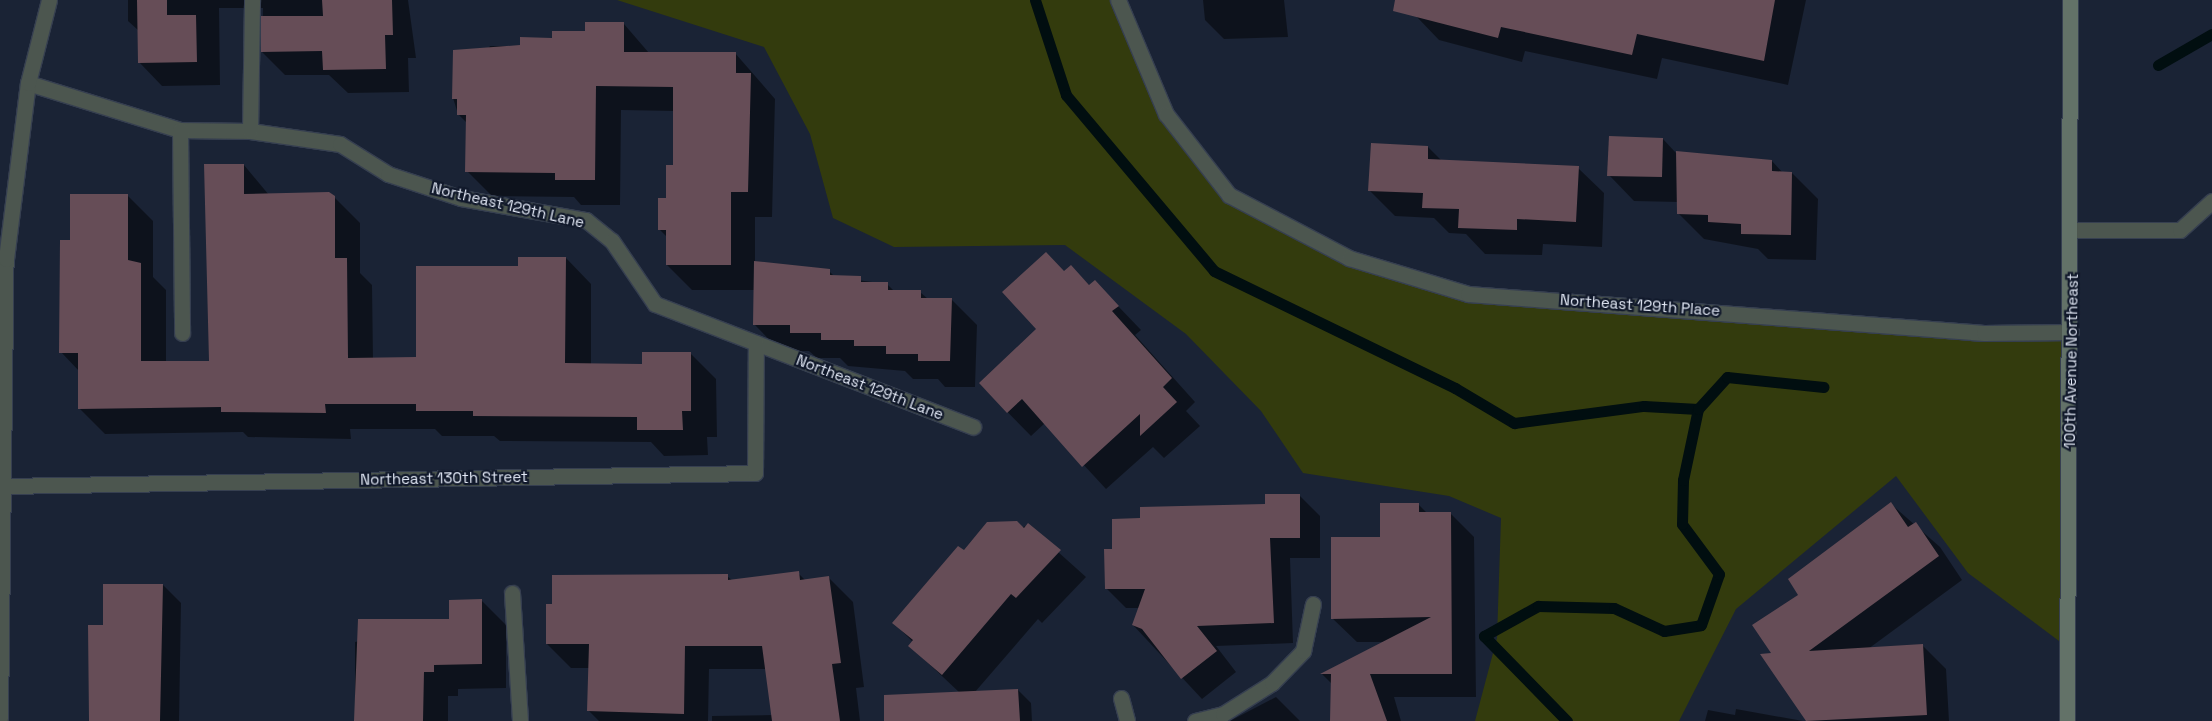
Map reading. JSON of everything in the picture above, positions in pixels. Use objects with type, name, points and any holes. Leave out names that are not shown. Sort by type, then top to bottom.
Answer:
[{"type":"main road","name":"100th Avenue Northeast","points":[[2067,721],[2072,230],[2070,0]]},
{"type":"street","points":[[0,718],[6,259],[28,83],[49,0]]},
{"type":"street","points":[[250,131],[252,0]]},
{"type":"street","name":"Northeast 129th Place","points":[[1118,0],[1166,114],[1229,195],[1349,258],[1468,294],[1984,333],[2071,332]]},
{"type":"street","name":"Northeast 129th Lane","points":[[28,83],[180,130],[250,131],[340,144],[388,174],[461,198],[586,220],[612,241],[655,304],[973,427]]},
{"type":"street","points":[[180,130],[182,333]]},
{"type":"street","points":[[2072,230],[2180,230],[2212,201]]},
{"type":"street","name":"Northeast 130th Street","points":[[4,486],[755,473],[756,343]]},
{"type":"street","points":[[512,593],[520,721]]},
{"type":"street","points":[[1195,721],[1223,714],[1272,683],[1303,651],[1313,604]]},
{"type":"street","points":[[1121,698],[1127,721]]},
{"type":"green space","points":[[617,0],[1118,0],[1166,114],[1229,195],[1349,258],[1468,294],[2071,332],[2067,647],[1968,573],[1896,476],[1736,609],[1679,721],[1475,721],[1497,638],[1501,518],[1449,496],[1303,473],[1261,411],[1186,334],[1065,245],[894,247],[833,218],[810,134],[764,47]]},
{"type":"building","points":[[137,0],[167,0],[167,15],[196,15],[197,62],[138,63]]},
{"type":"building","points":[[322,0],[392,0],[393,35],[385,35],[386,69],[323,70],[322,51],[261,52],[261,16],[323,16]]},
{"type":"building","points":[[1395,0],[1775,0],[1764,61],[1637,34],[1632,55],[1501,27],[1498,38],[1393,11]]},
{"type":"building","points":[[585,22],[624,22],[624,52],[736,52],[736,73],[751,73],[748,192],[731,192],[731,265],[666,265],[666,230],[658,230],[658,198],[666,198],[666,165],[673,165],[673,87],[596,86],[595,180],[555,180],[555,173],[465,172],[466,115],[457,115],[457,99],[452,99],[453,50],[520,45],[520,37],[552,38],[552,31],[585,31]]},
{"type":"building","points":[[1609,136],[1663,138],[1662,177],[1607,176]]},
{"type":"building","points":[[1371,143],[1428,146],[1428,159],[1579,166],[1576,222],[1517,219],[1517,230],[1458,228],[1459,209],[1422,208],[1423,193],[1368,191]]},
{"type":"building","points":[[1676,151],[1772,160],[1772,171],[1792,172],[1791,235],[1741,234],[1741,224],[1708,222],[1708,215],[1677,214]]},
{"type":"building","points":[[204,164],[244,164],[244,194],[329,192],[335,196],[335,258],[347,258],[348,358],[416,357],[416,266],[518,266],[518,257],[566,257],[565,363],[642,364],[642,352],[691,352],[691,411],[682,411],[683,430],[637,430],[637,417],[473,416],[473,411],[416,411],[416,404],[325,404],[326,413],[221,412],[221,407],[78,409],[78,353],[59,353],[60,240],[70,240],[70,194],[128,194],[128,260],[141,263],[141,361],[209,361]]},
{"type":"building","points":[[1046,252],[1064,271],[1071,265],[1089,285],[1095,280],[1119,306],[1112,311],[1172,378],[1163,387],[1177,402],[1140,436],[1140,414],[1082,467],[1022,399],[1007,413],[979,383],[1036,329],[1002,292]]},
{"type":"building","points":[[754,261],[830,269],[830,275],[861,276],[861,282],[888,282],[888,290],[921,290],[921,298],[952,298],[950,361],[918,361],[918,354],[886,354],[886,346],[854,346],[854,340],[821,340],[821,333],[790,333],[790,325],[753,325]]},
{"type":"building","points":[[1265,494],[1300,494],[1300,538],[1270,538],[1274,623],[1197,626],[1217,651],[1181,679],[1142,629],[1132,625],[1145,589],[1105,589],[1104,549],[1112,549],[1112,519],[1140,518],[1140,507],[1265,504]]},
{"type":"building","points":[[1891,502],[1908,527],[1916,522],[1939,556],[1809,651],[1923,644],[1927,715],[1806,721],[1760,654],[1771,653],[1752,625],[1798,595],[1788,579]]},
{"type":"building","points":[[1380,503],[1419,503],[1419,512],[1451,512],[1452,674],[1370,674],[1387,721],[1330,721],[1331,674],[1320,674],[1431,617],[1331,619],[1331,537],[1380,537]]},
{"type":"building","points":[[1017,521],[1024,528],[1028,523],[1061,550],[1016,598],[1011,594],[942,675],[908,646],[913,640],[892,623],[958,546],[964,550],[987,522]]},
{"type":"building","points":[[799,571],[800,580],[829,576],[841,663],[832,664],[840,721],[772,721],[762,646],[685,646],[684,714],[587,711],[589,644],[546,644],[546,604],[552,604],[552,575],[728,574],[728,580]]},
{"type":"building","points":[[103,584],[163,584],[160,721],[89,721],[88,625],[103,625]]},
{"type":"building","points":[[482,599],[482,664],[434,665],[434,672],[424,672],[423,721],[354,721],[358,619],[449,619],[449,600]]},
{"type":"building","points":[[1018,689],[1020,721],[884,721],[884,695]]},
{"type":"waterway","points":[[1035,0],[1066,95],[1214,271],[1455,388],[1514,423],[1644,406],[1698,409]]},
{"type":"waterway","points":[[2158,65],[2212,34]]},
{"type":"waterway","points":[[1567,721],[1484,636],[1538,606],[1614,608],[1664,631],[1701,625],[1719,574],[1682,524],[1683,480],[1698,409],[1727,377],[1823,387]]}]
